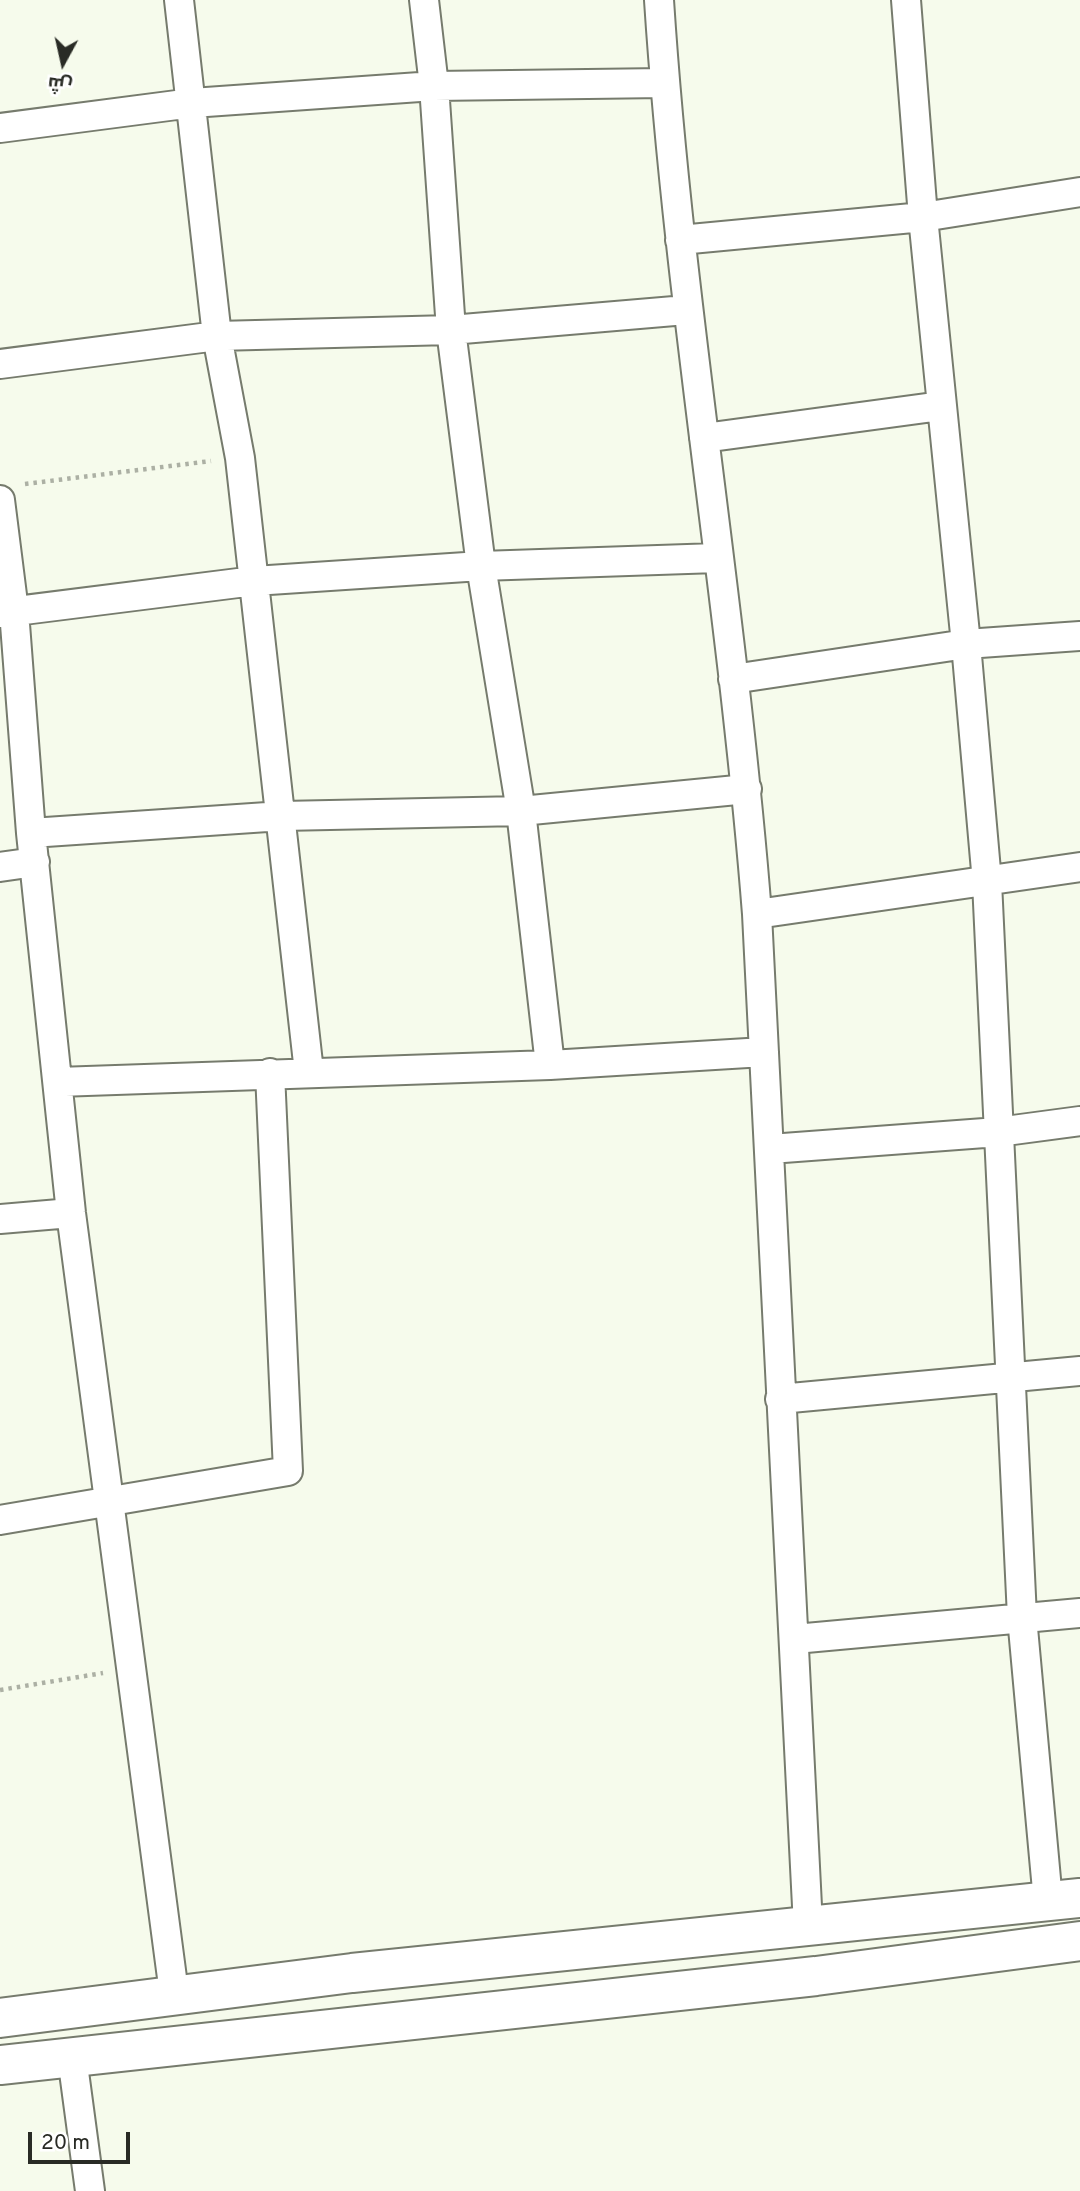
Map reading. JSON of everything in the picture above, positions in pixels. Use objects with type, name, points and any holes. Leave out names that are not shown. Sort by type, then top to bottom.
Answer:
[{"type":"highway","points":[[0,2018],[174,1993],[1064,1900]]},
{"type":"highway","points":[[0,2066],[817,1976],[1080,1941]]},
{"type":"street","points":[[179,0],[217,336],[240,458],[309,1072]]},
{"type":"street","points":[[424,0],[434,86],[451,330],[481,566],[521,811],[550,1065]]},
{"type":"street","points":[[906,0],[922,216],[966,644],[987,882],[1022,1617],[1064,1900]]},
{"type":"street","points":[[665,1],[664,83],[687,310],[747,789],[757,914],[808,1926]]},
{"type":"street","points":[[0,128],[192,103],[434,86],[664,83]]},
{"type":"street","points":[[680,240],[922,216],[1080,192]]},
{"type":"street","points":[[0,365],[217,336],[451,330],[687,310]]},
{"type":"street","points":[[704,438],[941,407]]},
{"type":"street","points":[[7,493],[7,612],[71,1213],[174,1993]]},
{"type":"street","points":[[7,612],[254,581],[481,566],[717,558]]},
{"type":"street","points":[[733,679],[966,644],[1080,636]]},
{"type":"street","points":[[31,833],[282,816],[521,811],[747,789]]},
{"type":"street","points":[[0,867],[35,862]]},
{"type":"street","points":[[757,914],[1080,867]]},
{"type":"street","points":[[58,1082],[550,1065],[764,1052]]},
{"type":"street","points":[[0,1520],[288,1471],[270,1073]]},
{"type":"street","points":[[770,1149],[998,1132],[1080,1121]]},
{"type":"street","points":[[0,1219],[71,1213]]},
{"type":"street","points":[[780,1399],[1012,1380],[1080,1371]]},
{"type":"street","points":[[795,1639],[1080,1613]]},
{"type":"street","points":[[72,2057],[90,2191]]},
{"type":"path","points":[[7,493],[240,458]]},
{"type":"path","points":[[0,1689],[132,1669]]}]
